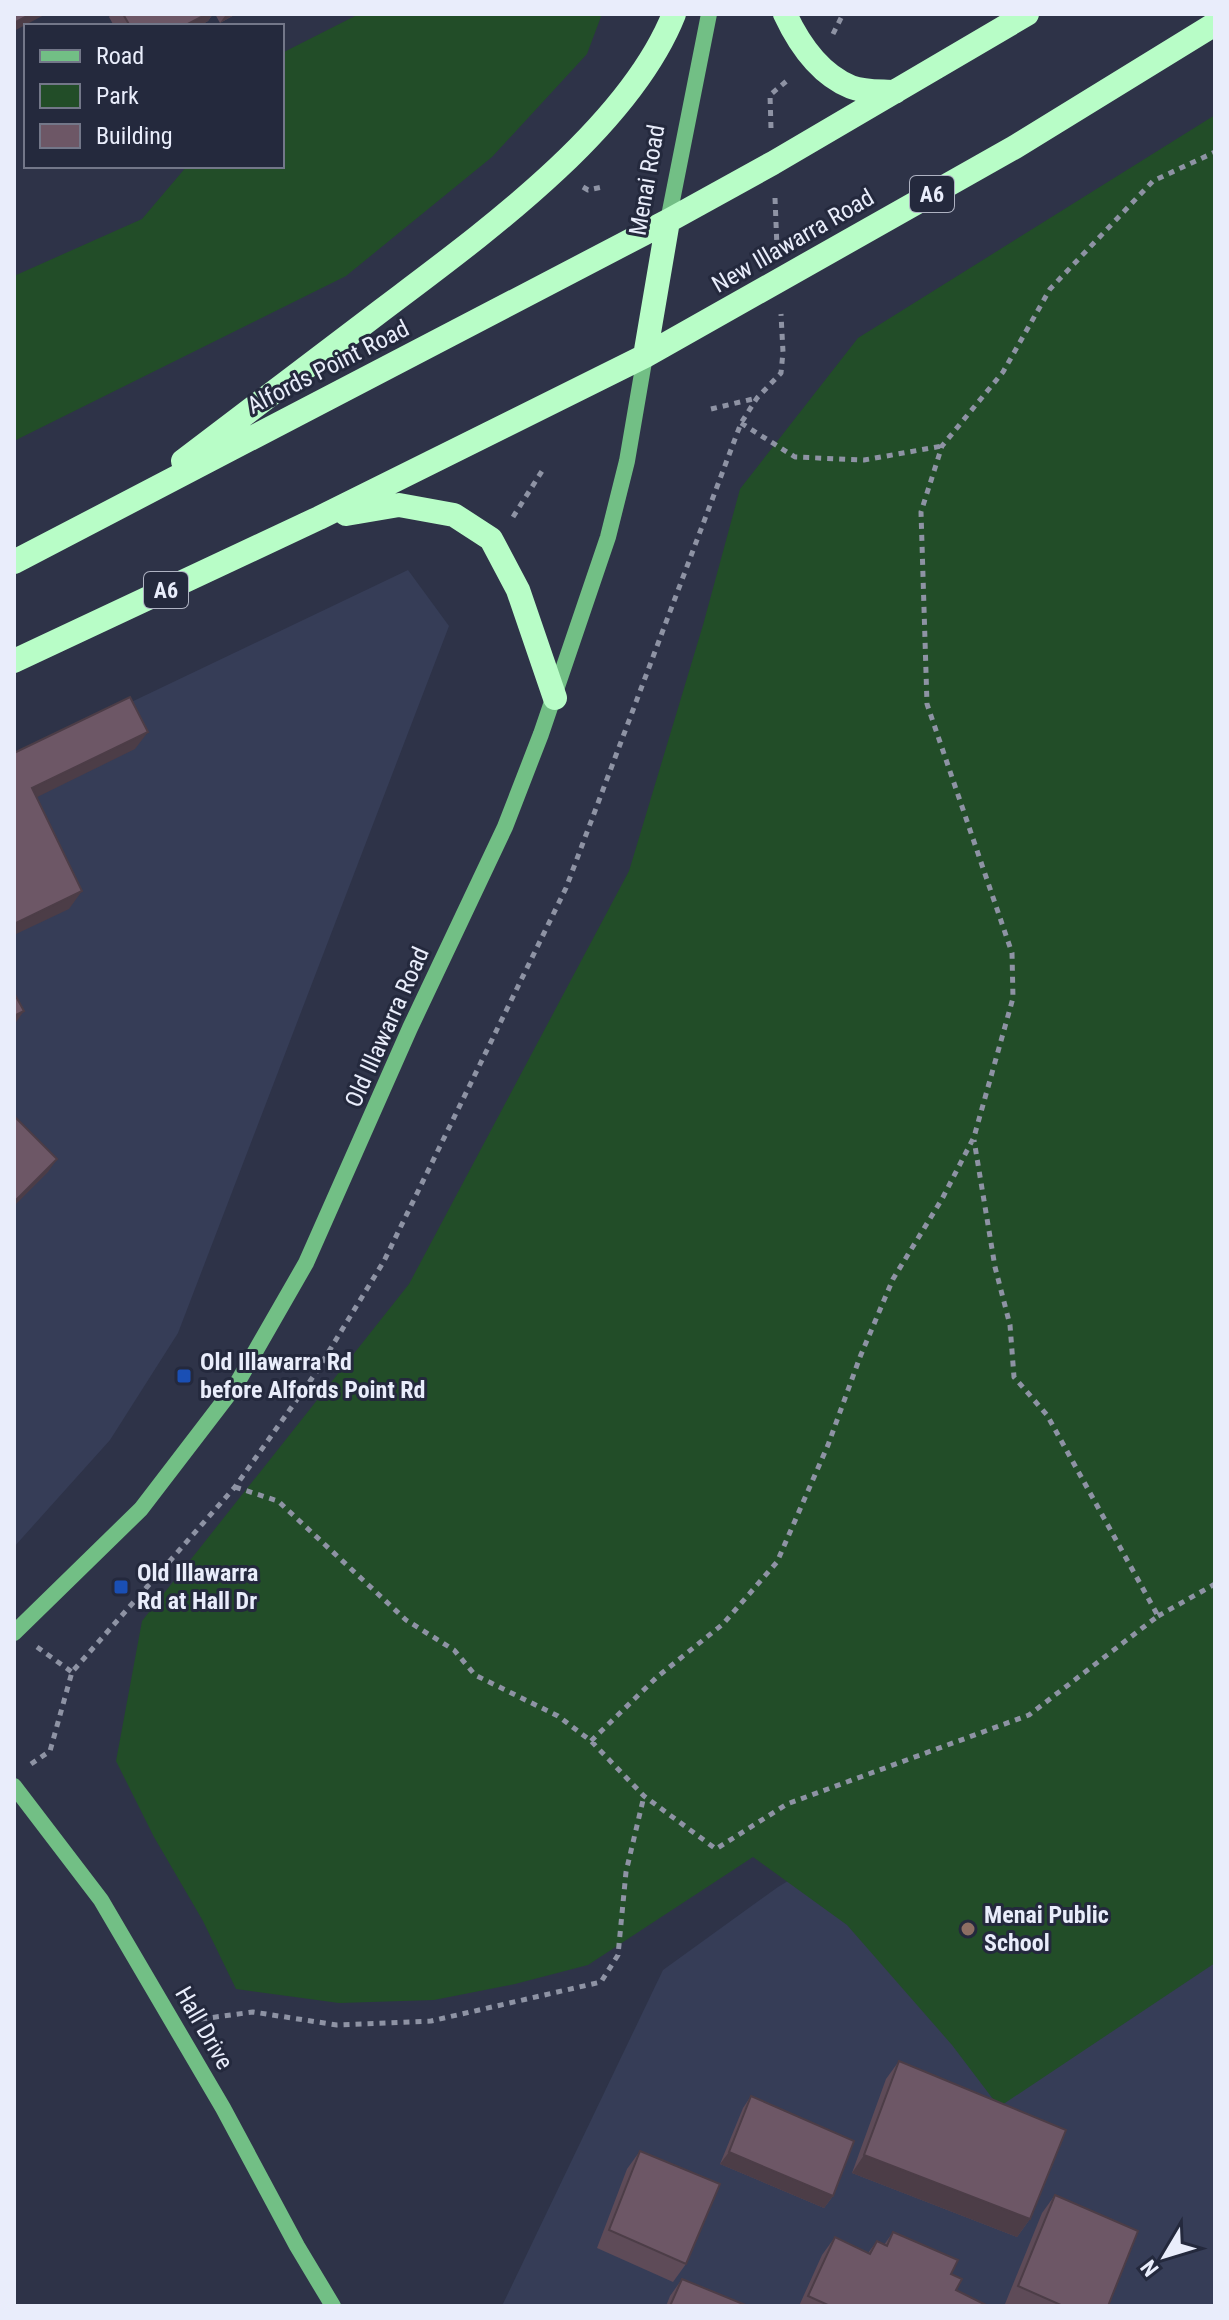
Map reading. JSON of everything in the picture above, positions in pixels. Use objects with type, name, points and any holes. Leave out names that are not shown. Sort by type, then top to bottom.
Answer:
[{"type":"highway","points":[[126,503],[452,257],[559,166],[615,110],[664,41],[674,14]]},
{"type":"highway","points":[[785,14],[797,40],[831,76],[853,88],[895,92]]},
{"type":"highway","points":[[668,221],[1027,14]]},
{"type":"highway","name":"New Illawarra Road","points":[[645,356],[1015,147],[1215,24]]},
{"type":"highway","name":"Alfords Point Road","points":[[14,562],[668,221]]},
{"type":"highway","name":"Menai Road","points":[[645,356],[668,221]]},
{"type":"highway","name":"A6","points":[[14,661],[319,518],[645,356]]},
{"type":"highway","points":[[319,518],[399,505],[454,515],[491,539],[518,590],[555,698]]},
{"type":"street","name":"Menai Road","points":[[668,221],[681,143],[709,14]]},
{"type":"street","name":"Old Illawarra Road","points":[[15,1633],[141,1509],[236,1385],[295,1285],[505,827],[555,698],[608,537],[627,461],[645,356]]},
{"type":"street","name":"Hall Drive","points":[[14,1786],[101,1900],[333,2306]]},
{"type":"street","points":[[14,1806],[43,1823]]},
{"type":"path","points":[[834,33],[843,14]]},
{"type":"path","points":[[26,1768],[50,1751],[72,1672],[235,1487],[315,1374],[384,1261],[566,888],[741,423],[757,398],[781,373],[783,352],[770,95],[794,74]]},
{"type":"path","points":[[591,1741],[657,1677],[723,1624],[777,1562],[828,1445],[893,1279],[942,1199],[974,1137],[1013,998],[1012,953],[927,704],[921,512],[942,446],[1003,372],[1050,289],[1153,181],[1215,152]]},
{"type":"path","points":[[711,409],[757,398]]},
{"type":"path","points":[[741,423],[795,457],[864,460],[942,446]]},
{"type":"path","points":[[512,518],[542,471]]},
{"type":"path","points":[[974,1137],[995,1267],[1010,1325],[1014,1377],[1047,1415],[1158,1616]]},
{"type":"path","points":[[235,1487],[278,1501],[406,1620],[454,1650],[475,1675],[558,1716],[591,1741],[644,1796],[716,1849],[787,1804],[1029,1715],[1158,1616],[1215,1584]]},
{"type":"path","points":[[15,1633],[72,1672]]},
{"type":"path","points":[[173,2022],[253,2012],[337,2025],[431,2021],[601,1982],[618,1955],[626,1872],[644,1796]]},
{"type":"shaded area","points":[[408,570],[449,626],[178,1333],[110,1440],[14,1547],[14,758]]},
{"type":"shaded area","name":"Menai Public School","points":[[1215,1622],[1215,2306],[502,2306],[663,1970],[778,1887]]},
{"type":"green space","points":[[359,14],[602,14],[587,54],[492,157],[346,276],[14,441],[14,276],[142,219],[185,168],[284,168],[284,52]]},
{"type":"green space","points":[[1215,115],[1215,1963],[999,2107],[952,2045],[847,1925],[753,1857],[588,1965],[515,1984],[434,2000],[339,2003],[236,1989],[203,1921],[154,1837],[116,1761],[142,1621],[409,1284],[629,871],[703,625],[740,489],[858,338]]},
{"type":"building","points":[[14,14],[31,14],[14,23]]},
{"type":"building","points":[[123,14],[207,14],[188,24],[129,24]]},
{"type":"building","points":[[130,697],[148,732],[32,788],[82,891],[14,924],[14,753]]},
{"type":"building","points":[[14,993],[24,1011],[14,1016]]},
{"type":"building","points":[[14,1116],[57,1159],[14,1202]]},
{"type":"building","points":[[899,2061],[1066,2130],[1030,2219],[864,2155]]},
{"type":"building","points":[[751,2096],[854,2141],[833,2196],[729,2152]]},
{"type":"building","points":[[640,2151],[720,2184],[686,2264],[609,2230]]},
{"type":"building","points":[[1055,2195],[1138,2231],[1108,2306],[1063,2306],[1018,2286]]},
{"type":"building","points":[[893,2232],[958,2260],[951,2274],[962,2279],[956,2290],[988,2306],[830,2306],[808,2296],[835,2237],[870,2254],[877,2241],[887,2246]]},
{"type":"building","points":[[682,2279],[748,2306],[670,2306]]},
{"type":"place","name":"Old Illawarra Rd before Alfords Point Rd","points":[[184,1376]]},
{"type":"place","name":"Old Illawarra Rd at Hall Dr","points":[[121,1587]]},
{"type":"place","name":"Menai Public School","points":[[968,1929]]}]
